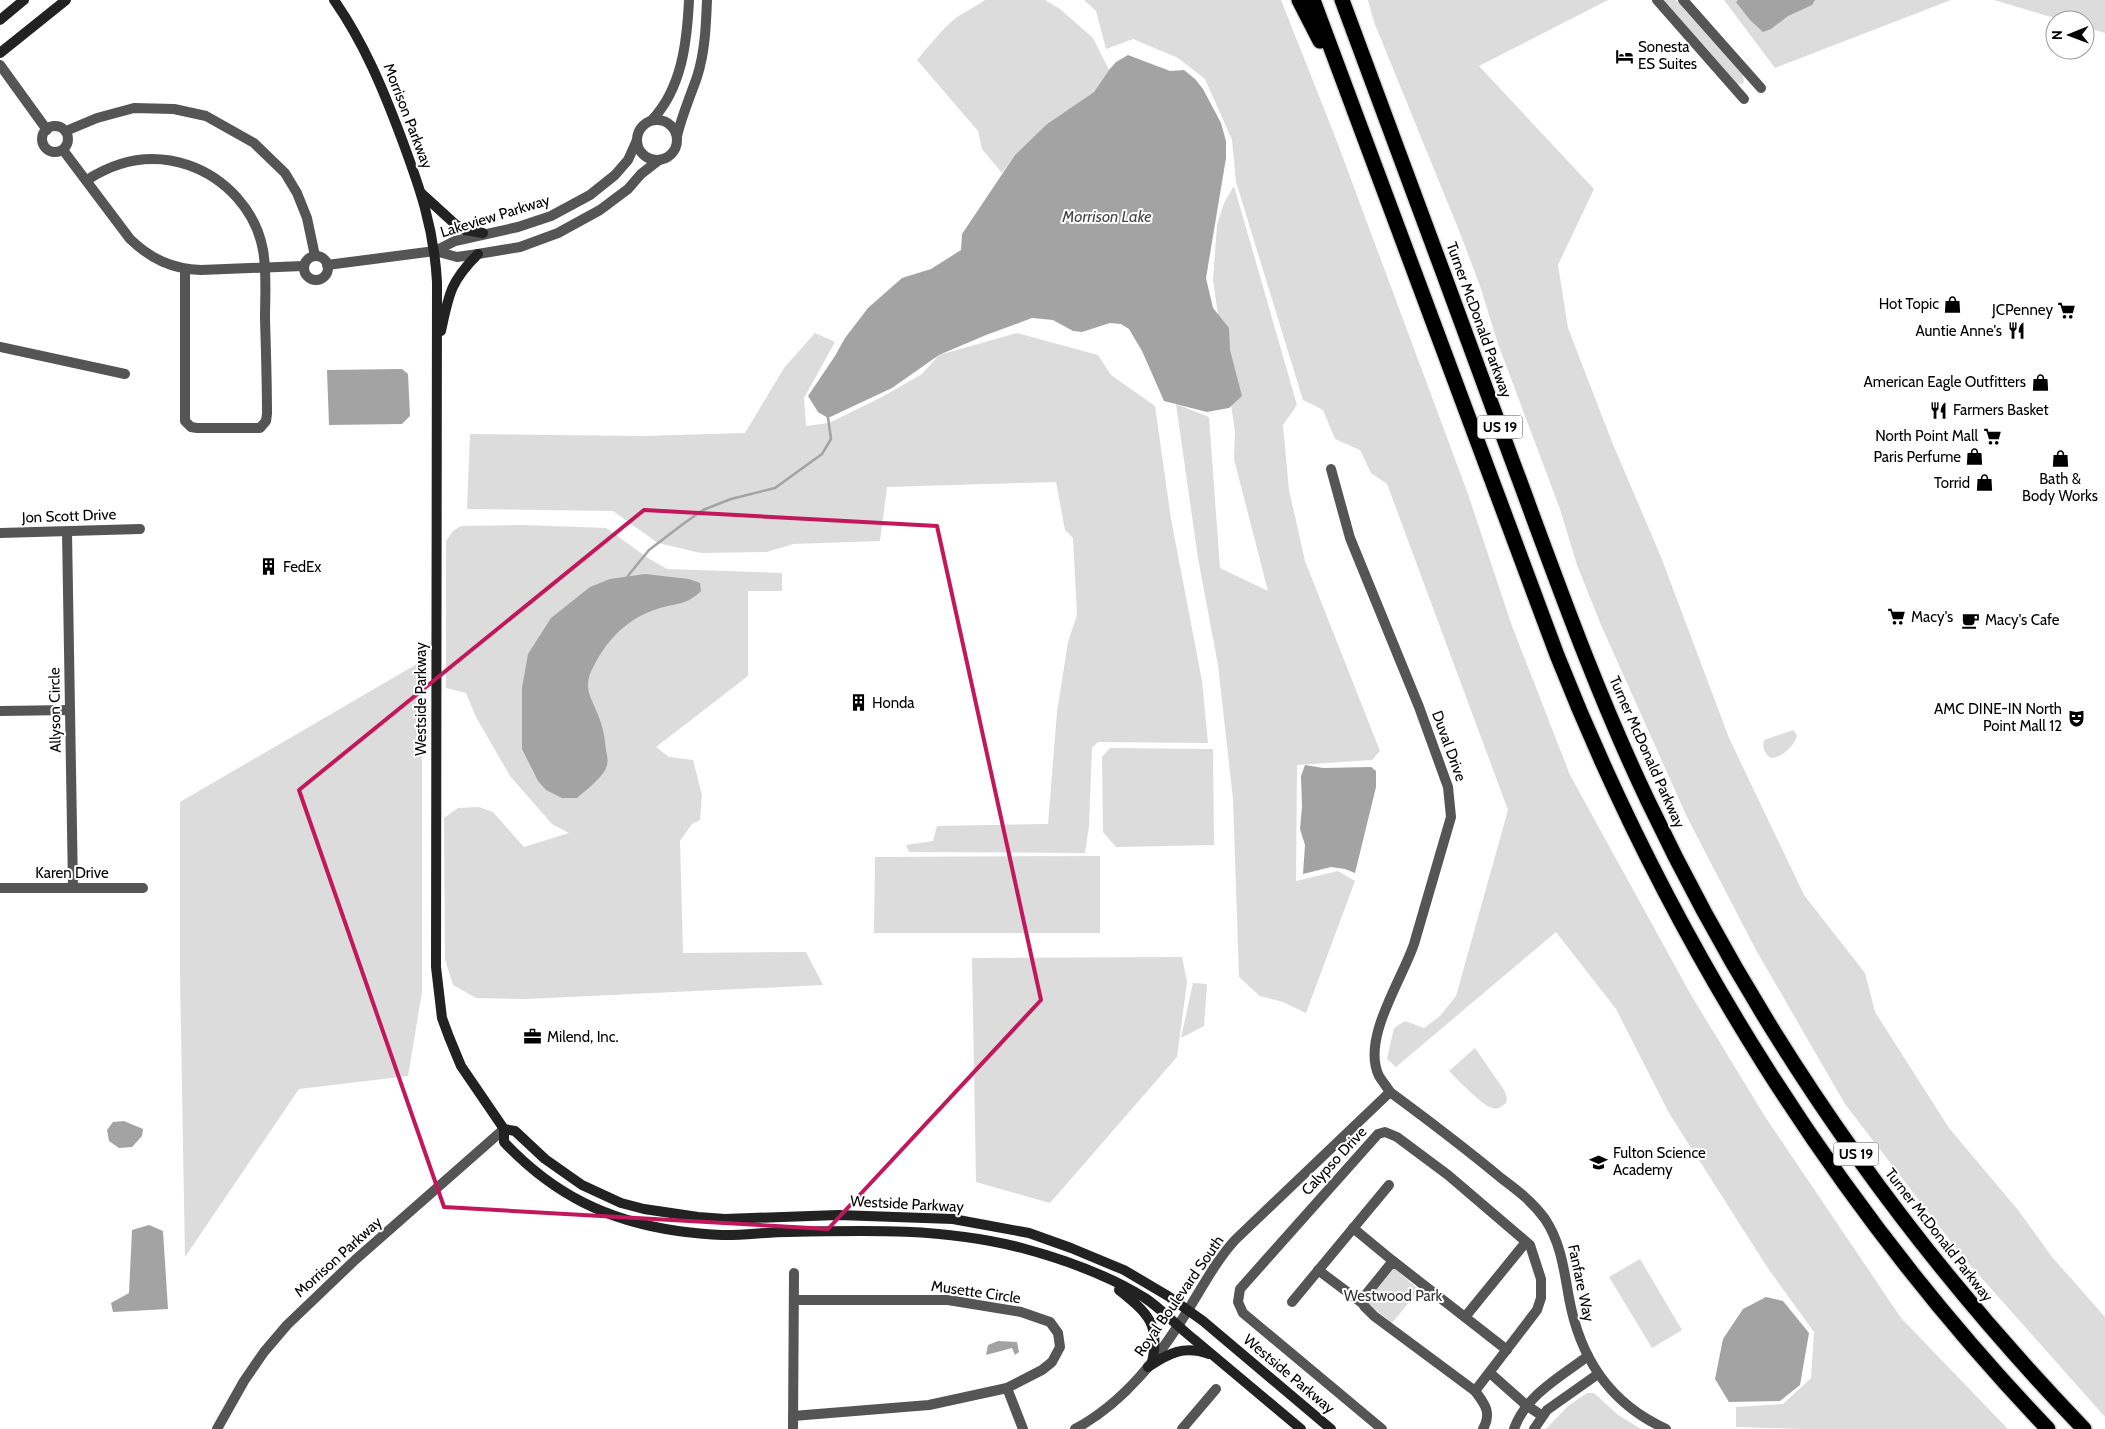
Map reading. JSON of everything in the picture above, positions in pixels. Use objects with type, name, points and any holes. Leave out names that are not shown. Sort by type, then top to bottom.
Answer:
[{"type":"highway","points":[[1299,0],[1343,82]]},
{"type":"highway","name":"US 19","points":[[1313,0],[1567,679],[1626,815],[1666,894],[1743,1031],[1826,1158],[1885,1238],[1937,1303],[2048,1429]]},
{"type":"highway","name":"Turner McDonald Parkway","points":[[1342,0],[1590,667],[1649,802],[1693,891],[1735,967],[1788,1056],[1818,1102],[1876,1182],[1988,1324],[2084,1429]]},
{"type":"main road","points":[[0,20],[5,12],[24,0]]},
{"type":"main road","points":[[0,53],[66,0]]},
{"type":"main road","name":"Morrison Parkway","points":[[334,0],[363,48],[382,85],[428,213],[435,251]]},
{"type":"main road","points":[[421,192],[455,224],[465,230],[483,233]]},
{"type":"main road","name":"Westside Parkway","points":[[435,251],[435,955],[442,1018],[454,1050],[470,1080],[504,1129],[504,1142],[552,1185],[616,1218],[641,1224],[724,1235],[838,1231],[951,1234],[1024,1248],[1100,1276],[1160,1308],[1301,1429]]},
{"type":"main road","points":[[436,351],[449,296],[461,271],[478,254]]},
{"type":"main road","name":"Westside Parkway","points":[[504,1129],[515,1130],[528,1144],[562,1172],[582,1185],[621,1203],[671,1214],[725,1219],[784,1216],[897,1216],[953,1219],[1028,1233],[1097,1258],[1150,1283],[1188,1310],[1332,1429]]},
{"type":"main road","points":[[1100,1276],[1139,1306],[1148,1316],[1155,1344],[1150,1365]]},
{"type":"main road","points":[[1150,1365],[1166,1354],[1176,1351],[1196,1351],[1214,1356]]},
{"type":"street","points":[[689,0],[687,34],[680,70],[668,99],[652,120],[641,127],[637,140],[642,152],[652,159],[659,160],[671,154],[677,142],[681,116],[698,75],[706,36],[707,0]]},
{"type":"street","points":[[1656,0],[1744,99]]},
{"type":"street","points":[[1682,0],[1761,88]]},
{"type":"street","points":[[0,65],[47,130]]},
{"type":"street","points":[[66,132],[97,118],[134,108],[174,109],[206,116],[254,143],[285,173],[297,193],[307,218],[315,256]]},
{"type":"street","points":[[652,120],[658,119],[670,124],[677,136]]},
{"type":"street","points":[[54,126],[66,132],[68,139],[63,150],[51,151],[44,146],[43,138],[47,130],[54,126]]},
{"type":"street","name":"Lakeview Parkway","points":[[435,251],[455,241],[483,233],[518,227],[551,216],[590,195],[614,175],[627,161],[637,140]]},
{"type":"street","points":[[63,150],[130,240],[162,262],[184,269],[304,266]]},
{"type":"street","points":[[87,180],[104,169],[147,158],[178,162],[195,167],[225,186],[247,210],[259,236],[264,268],[267,414],[264,425],[255,429],[197,428],[191,427],[185,421],[184,269]]},
{"type":"street","name":"Lakeview Parkway","points":[[435,251],[457,257],[478,254],[520,247],[558,233],[600,210],[628,189],[641,174],[659,160]]},
{"type":"street","points":[[327,264],[435,251]]},
{"type":"street","points":[[315,256],[323,258],[327,264],[325,276],[315,280],[305,274],[304,266],[307,259],[315,256]]},
{"type":"street","points":[[0,347],[125,374]]},
{"type":"street","name":"Duval Drive","points":[[1330,468],[1350,538],[1419,707],[1448,787],[1451,803],[1451,817],[1414,944],[1407,965],[1377,1029],[1374,1046],[1376,1068],[1379,1077],[1390,1092]]},
{"type":"street","name":"Jon Scott Drive","points":[[0,533],[140,528]]},
{"type":"street","name":"Allyson Circle","points":[[67,532],[73,888]]},
{"type":"street","points":[[0,711],[70,710]]},
{"type":"street","name":"Karen Drive","points":[[0,888],[143,888]]},
{"type":"street","name":"Royal Boulevard South","points":[[1075,1429],[1117,1401],[1150,1365],[1188,1310],[1218,1261],[1235,1240],[1390,1092]]},
{"type":"street","name":"Fanfare Way","points":[[1390,1092],[1487,1166],[1533,1204],[1554,1234],[1562,1257],[1576,1330],[1598,1374],[1628,1407],[1666,1429]]},
{"type":"street","name":"Morrison Parkway","points":[[217,1429],[244,1381],[264,1352],[287,1325],[355,1260],[504,1129]]},
{"type":"street","name":"Calypso Drive","points":[[1382,1429],[1243,1312],[1238,1302],[1240,1290],[1378,1134],[1385,1132],[1397,1137],[1448,1175],[1530,1245],[1540,1279],[1541,1298],[1537,1310],[1475,1391]]},
{"type":"street","points":[[1292,1302],[1389,1185]]},
{"type":"street","points":[[1353,1228],[1507,1350]]},
{"type":"street","points":[[1465,1317],[1526,1242]]},
{"type":"street","points":[[1362,1303],[1363,1298],[1394,1261]]},
{"type":"street","points":[[1318,1270],[1362,1303],[1374,1316],[1475,1391],[1486,1407],[1488,1416],[1483,1429]]},
{"type":"street","points":[[793,1429],[794,1272]]},
{"type":"street","name":"Musette Circle","points":[[793,1416],[929,1404],[1007,1388],[1042,1370],[1052,1362],[1060,1347],[1058,1333],[1050,1322],[1021,1312],[948,1300],[794,1300]]},
{"type":"street","points":[[1514,1429],[1526,1405],[1538,1393],[1588,1356]]},
{"type":"street","points":[[1490,1372],[1526,1405],[1541,1415]]},
{"type":"street","points":[[1534,1429],[1541,1415],[1554,1403],[1598,1374]]},
{"type":"street","points":[[1007,1388],[1023,1429]]},
{"type":"street","points":[[1182,1429],[1216,1389]]},
{"type":"highlighted area","points":[[644,510],[937,526],[1041,1000],[828,1229],[444,1207],[299,790]]},
{"type":"green space","points":[[985,0],[1045,0],[1060,9],[1093,38],[1109,70],[1094,92],[1047,124],[1015,155],[1002,173],[982,149],[978,131],[917,60],[952,21]]},
{"type":"green space","points":[[1084,0],[1281,0],[1336,139],[1468,494],[1512,626],[1570,775],[1691,995],[1764,1115],[1901,1318],[2008,1429],[1802,1429],[1736,1427],[1736,1407],[1783,1404],[1811,1378],[1814,1332],[1767,1267],[1669,1113],[1616,1009],[1556,932],[1396,1067],[1387,1059],[1394,1028],[1405,1021],[1424,1028],[1440,1016],[1456,996],[1508,810],[1387,484],[1371,473],[1360,450],[1335,439],[1323,410],[1303,400],[1236,182],[1232,140],[1205,79],[1178,58],[1133,39],[1106,49],[1096,11]]},
{"type":"green space","points":[[1368,0],[1608,0],[1479,66],[1594,189],[1558,265],[1568,328],[1612,442],[1661,557],[1729,738],[1804,895],[1865,973],[1875,1012],[1949,1128],[2018,1210],[2052,1257],[2105,1317],[2105,1417],[1962,1256],[1845,1104],[1756,950],[1687,817],[1601,625],[1577,565],[1560,509],[1498,344],[1480,286],[1374,22]]},
{"type":"green space","points":[[1664,0],[1676,0],[1743,75],[1744,83],[1737,85]]},
{"type":"green space","points":[[1724,0],[1951,0],[1775,68]]},
{"type":"green space","points":[[1994,0],[2105,0],[2105,33],[2095,30],[2095,10],[2045,10],[2045,15]]},
{"type":"green space","points":[[1234,186],[1297,405],[1283,425],[1289,490],[1305,561],[1380,751],[1372,760],[1297,765],[1296,881],[1338,871],[1355,881],[1306,1013],[1283,1002],[1260,996],[1239,977],[1233,799],[1218,665],[1198,558],[1176,404],[1209,417],[1220,568],[1268,591],[1234,459],[1235,432],[1213,280],[1217,225],[1224,203]]},
{"type":"green space","points":[[815,333],[835,342],[804,398],[806,426],[829,423],[882,397],[922,374],[939,355],[1017,333],[1098,355],[1111,375],[1155,406],[1171,519],[1202,681],[1208,743],[1098,742],[1092,748],[1089,826],[1085,853],[909,852],[906,845],[933,841],[937,826],[1048,824],[1057,712],[1068,642],[1077,615],[1073,538],[1065,530],[1056,482],[887,487],[880,541],[793,544],[767,552],[701,553],[658,543],[613,511],[467,509],[470,434],[643,436],[745,433],[784,368]]},
{"type":"green space","points":[[523,525],[606,528],[667,569],[782,573],[782,591],[748,591],[748,676],[656,747],[669,757],[693,760],[702,795],[700,820],[692,824],[680,841],[683,953],[806,952],[823,985],[526,999],[476,998],[453,985],[445,959],[444,818],[458,808],[479,807],[493,812],[524,847],[569,833],[552,824],[510,776],[476,717],[466,693],[446,688],[446,541],[453,531],[461,526]]},
{"type":"green space","points":[[422,661],[422,992],[408,1076],[299,1089],[185,1257],[180,975],[180,802]]},
{"type":"green space","points":[[1793,730],[1797,735],[1791,747],[1779,756],[1771,758],[1764,748],[1764,740]]},
{"type":"green space","points":[[1110,748],[1213,749],[1214,845],[1116,847],[1103,832],[1102,757]]},
{"type":"green space","points":[[1100,856],[1100,933],[874,933],[875,857]]},
{"type":"green space","points":[[1182,957],[1187,982],[1177,1057],[1050,1203],[976,1182],[972,958]]},
{"type":"green space","points":[[1193,983],[1207,984],[1204,1026],[1181,1038]]},
{"type":"green space","points":[[1475,1048],[1504,1090],[1507,1098],[1506,1103],[1498,1108],[1488,1106],[1470,1092],[1449,1071]]},
{"type":"green space","points":[[1640,1259],[1682,1330],[1652,1348],[1609,1277]]},
{"type":"green space","name":"Westwood Park","points":[[1394,1268],[1419,1290],[1392,1323],[1366,1302]]},
{"type":"green space","points":[[1587,1393],[1594,1393],[1618,1415],[1641,1429],[1546,1429],[1568,1406]]},
{"type":"water","points":[[1738,0],[1815,0],[1812,5],[1788,16],[1771,29],[1763,32],[1750,20],[1736,2]]},
{"type":"water","name":"Morrison Lake","points":[[1128,55],[1170,71],[1184,70],[1203,89],[1221,123],[1226,141],[1226,158],[1206,278],[1213,308],[1229,328],[1230,350],[1242,396],[1229,408],[1207,412],[1164,401],[1142,351],[1129,329],[1121,324],[1110,323],[1082,332],[1073,331],[1053,320],[1032,318],[939,355],[892,388],[828,418],[818,412],[808,396],[845,338],[868,308],[902,278],[931,269],[961,250],[962,234],[1015,155],[1047,124],[1094,92],[1116,62]]},
{"type":"water","points":[[402,369],[408,374],[410,416],[402,424],[329,425],[327,370]]},
{"type":"water","points":[[645,574],[689,579],[700,583],[701,591],[696,596],[682,603],[660,608],[640,616],[631,621],[609,642],[592,670],[588,686],[603,730],[608,759],[607,765],[597,780],[577,798],[562,798],[546,790],[538,781],[522,749],[522,688],[528,654],[551,618],[590,587],[610,579]]},
{"type":"water","points":[[1305,765],[1323,768],[1371,767],[1376,771],[1376,787],[1355,873],[1331,867],[1303,874],[1305,845],[1300,829],[1302,807],[1301,776]]},
{"type":"water","points":[[124,1121],[143,1129],[142,1136],[132,1147],[119,1148],[109,1141],[107,1130],[113,1122]]},
{"type":"water","points":[[149,1225],[163,1231],[168,1309],[113,1312],[111,1303],[129,1293],[132,1230]]},
{"type":"water","points":[[1766,1297],[1783,1301],[1809,1333],[1800,1385],[1780,1401],[1729,1402],[1715,1379],[1723,1339],[1743,1309]]},
{"type":"water","points":[[998,1341],[1017,1342],[1019,1352],[1015,1355],[1012,1348],[986,1355],[988,1345]]},
{"type":"waterway","points":[[627,577],[649,550],[703,510],[731,499],[775,488],[822,454],[831,439],[828,418]]},
{"type":"place","name":"Sonesta ES Suites","points":[[1624,56]]},
{"type":"place","name":"Hot Topic","points":[[1953,304]]},
{"type":"place","name":"JCPenney","points":[[2067,310]]},
{"type":"place","name":"Auntie Anne's","points":[[2016,331]]},
{"type":"place","name":"American Eagle Outfitters","points":[[2040,382]]},
{"type":"place","name":"Farmers Basket","points":[[1939,410]]},
{"type":"place","name":"North Point Mall","points":[[1992,436]]},
{"type":"place","name":"Paris Perfume","points":[[1975,457]]},
{"type":"place","name":"Bath & Body Works","points":[[2060,458]]},
{"type":"place","name":"Torrid","points":[[1984,483]]},
{"type":"place","name":"FedEx","points":[[269,567]]},
{"type":"place","name":"Macy's","points":[[1897,617]]},
{"type":"place","name":"Macy's Cafe","points":[[1971,620]]},
{"type":"place","name":"Honda","points":[[858,703]]},
{"type":"place","name":"AMC DINE-IN North Point Mall 12","points":[[2076,718]]},
{"type":"place","name":"Milend, Inc.","points":[[533,1037]]},
{"type":"place","name":"Fulton Science Academy","points":[[1599,1162]]}]
